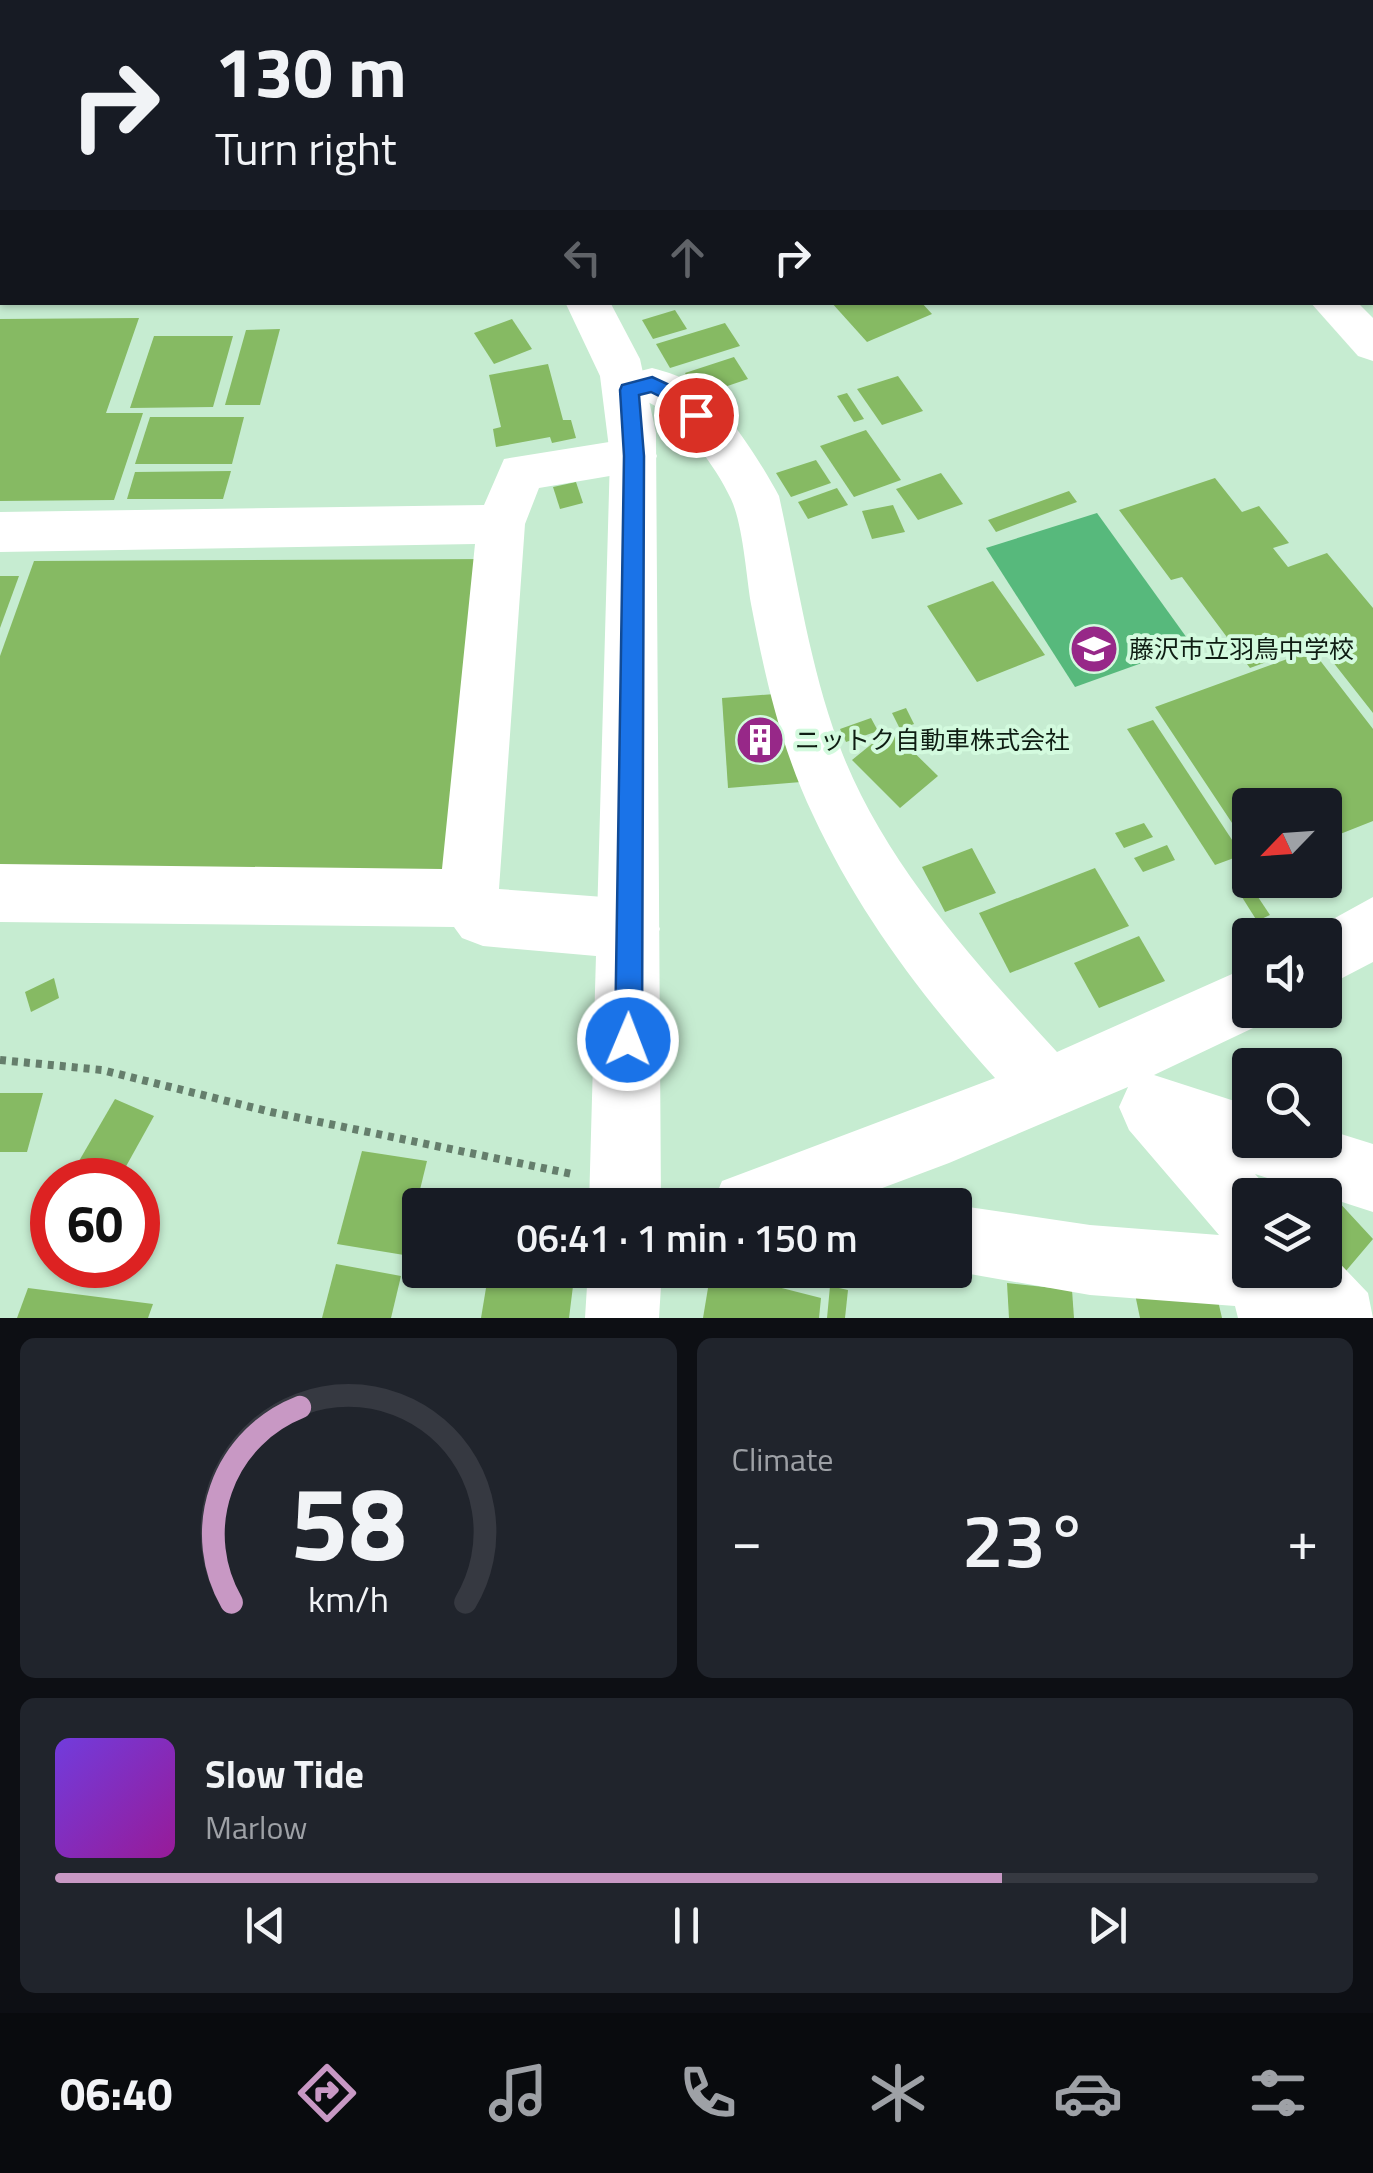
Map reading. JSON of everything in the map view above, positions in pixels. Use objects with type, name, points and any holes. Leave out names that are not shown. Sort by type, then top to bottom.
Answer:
[{"type":"main road","points":[[589,305],[616,354],[629,390],[634,456],[626,1188]]},
{"type":"main road","points":[[622,1318],[624,1288]]},
{"type":"street","points":[[1334,305],[1373,346]]},
{"type":"street","points":[[629,390],[652,384],[682,399],[711,432],[755,496],[790,668],[810,741],[836,800],[904,920],[955,987],[1048,1089]]},
{"type":"street","points":[[630,928],[484,918],[469,898],[500,524],[522,472],[634,456]]},
{"type":"street","points":[[0,532],[500,524]]},
{"type":"street","points":[[0,893],[469,898]]},
{"type":"street","points":[[1342,946],[1373,927]]},
{"type":"street","points":[[1133,1084],[1232,1010]]},
{"type":"street","points":[[1133,1084],[1232,1215]]},
{"type":"street","points":[[803,1188],[1048,1089],[1133,1084],[1373,1178]]},
{"type":"street","points":[[972,1242],[1090,1260],[1232,1257]]},
{"type":"street","points":[[1304,1288],[1343,1318]]},
{"type":"path","points":[[0,1060],[144,1080],[270,1112],[450,1144],[578,1176]]},
{"type":"shaded area","points":[[1097,513],[1192,645],[1075,687],[986,548]]},
{"type":"building","points":[[834,305],[924,305],[932,314],[867,342]]},
{"type":"building","points":[[675,310],[687,329],[653,339],[642,320]]},
{"type":"building","points":[[139,318],[106,413],[143,413],[114,500],[0,501],[0,319]]},
{"type":"building","points":[[512,319],[532,349],[494,364],[474,333]]},
{"type":"building","points":[[725,323],[740,346],[670,368],[656,344]]},
{"type":"building","points":[[280,329],[260,405],[225,405],[246,330]]},
{"type":"building","points":[[154,336],[233,336],[213,407],[130,408]]},
{"type":"building","points":[[734,357],[748,379],[698,396],[685,373]]},
{"type":"building","points":[[548,364],[563,420],[571,420],[576,438],[552,443],[550,437],[496,447],[493,429],[501,427],[489,375]]},
{"type":"building","points":[[898,376],[923,411],[882,425],[857,389]]},
{"type":"building","points":[[847,393],[864,419],[854,422],[837,396]]},
{"type":"building","points":[[150,417],[244,417],[232,464],[135,464]]},
{"type":"building","points":[[866,430],[901,480],[854,497],[820,446]]},
{"type":"building","points":[[816,460],[831,483],[791,497],[776,473]]},
{"type":"building","points":[[231,471],[223,499],[127,499],[135,472]]},
{"type":"building","points":[[941,473],[963,504],[918,520],[896,489]]},
{"type":"building","points":[[1215,478],[1242,512],[1259,506],[1289,543],[1273,548],[1288,567],[1327,553],[1373,608],[1373,713],[1318,643],[1250,668],[1182,577],[1171,580],[1119,510]]},
{"type":"building","points":[[576,482],[583,503],[560,509],[553,487]]},
{"type":"building","points":[[837,488],[848,505],[808,519],[798,502]]},
{"type":"building","points":[[1069,491],[1077,502],[996,532],[988,520]]},
{"type":"building","points":[[893,505],[905,532],[872,539],[862,511]]},
{"type":"building","points":[[492,559],[460,875],[0,877],[0,656],[34,561]]},
{"type":"building","points":[[0,576],[19,576],[0,628]]},
{"type":"building","points":[[993,581],[1045,655],[977,682],[927,606]]},
{"type":"building","points":[[1312,650],[1373,729],[1373,821],[1342,833],[1342,788],[1232,788],[1232,823],[1155,707]]},
{"type":"building","name":"ニットク自動車株式会社","points":[[788,693],[801,782],[728,788],[722,698]]},
{"type":"building","points":[[906,708],[914,724],[900,729],[892,713]]},
{"type":"building","points":[[871,718],[878,731],[846,742],[840,729]]},
{"type":"building","points":[[1153,720],[1232,840],[1232,859],[1215,865],[1127,729]]},
{"type":"building","points":[[890,729],[938,776],[900,808],[852,760]]},
{"type":"building","points":[[1144,823],[1153,837],[1124,848],[1115,833]]},
{"type":"building","points":[[1167,845],[1175,860],[1143,872],[1134,858]]},
{"type":"building","points":[[972,848],[996,893],[945,912],[922,867]]},
{"type":"building","points":[[1095,868],[1129,926],[1010,973],[979,913]]},
{"type":"building","points":[[1243,898],[1259,898],[1270,915],[1255,918]]},
{"type":"building","points":[[1139,936],[1165,981],[1099,1008],[1074,963]]},
{"type":"building","points":[[54,978],[59,998],[31,1012],[25,992]]},
{"type":"building","points":[[0,1093],[43,1093],[27,1152],[0,1152]]},
{"type":"building","points":[[115,1099],[154,1116],[131,1158],[81,1158]]},
{"type":"building","points":[[362,1151],[427,1161],[420,1188],[402,1188],[402,1255],[337,1244]]},
{"type":"building","points":[[1342,1206],[1373,1239],[1345,1272],[1342,1269]]},
{"type":"building","points":[[336,1264],[401,1276],[391,1318],[322,1318]]},
{"type":"building","points":[[1007,1283],[1072,1290],[1074,1318],[1009,1318]]},
{"type":"building","points":[[28,1288],[153,1304],[148,1318],[17,1318]]},
{"type":"building","points":[[486,1288],[573,1288],[569,1318],[481,1318]]},
{"type":"building","points":[[708,1288],[782,1288],[821,1298],[819,1318],[703,1318]]},
{"type":"building","points":[[830,1288],[848,1290],[845,1318],[827,1318]]},
{"type":"building","points":[[1216,1292],[1222,1318],[1140,1318],[1135,1294]]},
{"type":"place","name":"藤沢市立羽鳥中学校","points":[[1094,649]]},
{"type":"place","name":"ニットク自動車株式会社","points":[[760,740]]},
{"type":"route","points":[[628,1040],[634,456],[629,390],[652,384],[682,399],[696,415]]}]
